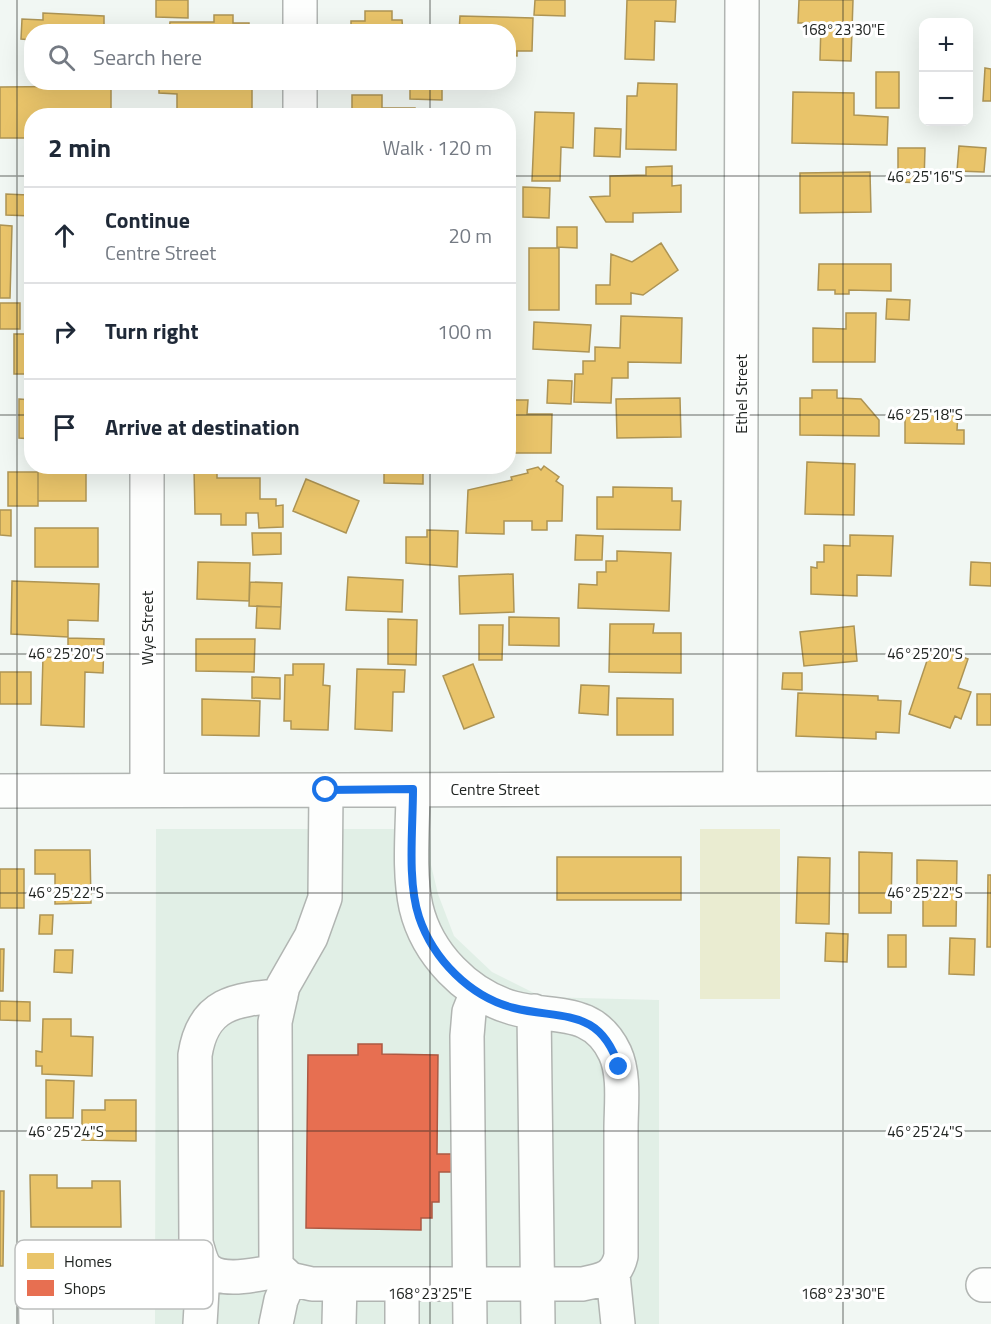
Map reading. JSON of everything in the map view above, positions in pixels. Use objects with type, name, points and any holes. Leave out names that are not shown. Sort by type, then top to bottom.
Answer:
[{"type":"street","points":[[300,0],[300,24]]},
{"type":"street","name":"Ethel Street","points":[[740,789],[742,0]]},
{"type":"street","points":[[300,90],[300,108]]},
{"type":"street","name":"Wye Street","points":[[147,474],[147,790]]},
{"type":"street","name":"Centre Street","points":[[0,791],[991,788]]},
{"type":"street","points":[[213,1272],[226,1276],[284,1275],[312,1284],[582,1284],[613,1275],[619,1266],[621,1256],[619,1067],[614,1052],[591,1024],[579,1018],[513,1008],[477,992],[445,963],[419,918],[414,888],[413,789]]},
{"type":"street","points":[[276,1324],[284,1275],[274,1256],[273,1040],[281,996],[290,972],[315,927],[325,898],[326,790]]},
{"type":"street","points":[[470,1324],[467,1036],[469,1012],[477,992]]},
{"type":"street","points":[[196,1240],[195,1055],[197,1037],[204,1024],[216,1011],[232,1002],[281,996]]},
{"type":"street","points":[[534,1011],[538,1324]]},
{"type":"street","points":[[613,1275],[618,1324]]},
{"type":"street","points":[[339,1324],[340,1284]]},
{"type":"street","points":[[402,1285],[402,1324]]},
{"type":"street","points":[[200,1324],[201,1309]]},
{"type":"shaded area","points":[[156,829],[430,829],[431,865],[438,894],[454,936],[492,972],[542,997],[659,1000],[659,1324],[155,1324],[155,1309],[213,1309],[213,1240],[155,1240]]},
{"type":"green space","points":[[700,829],[780,829],[780,999],[700,999]]},
{"type":"building: Homes","points":[[156,0],[188,0],[188,18],[156,17]]},
{"type":"building: Homes","points":[[535,0],[565,0],[565,16],[534,15]]},
{"type":"building: Homes","points":[[627,0],[676,0],[675,22],[655,21],[654,60],[625,59]]},
{"type":"building: Homes","points":[[799,0],[853,0],[851,61],[820,60],[821,23],[798,23]]},
{"type":"building: Homes","points":[[365,11],[392,11],[392,20],[402,20],[402,24],[351,24],[351,21],[365,21]]},
{"type":"building: Homes","points":[[43,13],[104,16],[104,24],[24,24],[24,39],[21,39],[22,19],[43,20]]},
{"type":"building: Homes","points":[[214,15],[233,15],[233,23],[249,24],[170,24],[170,22],[214,22]]},
{"type":"building: Homes","points":[[460,16],[533,18],[532,51],[517,51],[516,56],[516,24],[460,24]]},
{"type":"building: Homes","points":[[985,68],[991,69],[991,101],[983,101]]},
{"type":"building: Homes","points":[[876,72],[899,72],[899,108],[876,108]]},
{"type":"building: Homes","points":[[638,83],[677,84],[676,150],[626,149],[627,96],[637,96]]},
{"type":"building: Homes","points":[[0,87],[24,87],[24,90],[111,90],[111,108],[24,108],[24,138],[0,138]]},
{"type":"building: Homes","points":[[159,90],[252,90],[252,108],[177,108],[177,94],[159,93]]},
{"type":"building: Homes","points":[[410,90],[442,90],[442,100],[410,99]]},
{"type":"building: Homes","points":[[793,92],[854,93],[854,115],[888,117],[887,145],[792,143]]},
{"type":"building: Homes","points":[[352,95],[382,95],[382,108],[352,108]]},
{"type":"building: Homes","points":[[535,112],[574,113],[573,148],[561,147],[560,181],[532,181]]},
{"type":"building: Homes","points":[[595,128],[621,129],[620,157],[594,156]]},
{"type":"building: Homes","points":[[959,146],[986,148],[984,172],[957,171]]},
{"type":"building: Homes","points":[[898,148],[925,148],[924,183],[898,182]]},
{"type":"building: Homes","points":[[672,166],[672,186],[681,185],[681,212],[633,213],[633,222],[606,222],[590,197],[610,196],[610,176],[646,175],[646,167]]},
{"type":"building: Homes","points":[[870,172],[871,212],[800,213],[800,173]]},
{"type":"building: Homes","points":[[523,187],[550,188],[549,218],[523,217]]},
{"type":"building: Homes","points":[[6,194],[24,195],[24,216],[6,215]]},
{"type":"building: Homes","points":[[0,225],[12,226],[10,298],[0,298]]},
{"type":"building: Homes","points":[[557,227],[577,227],[577,248],[557,247]]},
{"type":"building: Homes","points":[[661,243],[678,270],[643,295],[631,293],[631,304],[596,304],[596,285],[610,285],[611,254],[632,262]]},
{"type":"building: Homes","points":[[529,248],[559,248],[559,310],[529,310]]},
{"type":"building: Homes","points":[[819,264],[891,264],[891,291],[849,290],[849,294],[835,294],[835,290],[818,290]]},
{"type":"building: Homes","points":[[887,299],[910,300],[909,320],[886,319]]},
{"type":"building: Homes","points":[[0,303],[20,303],[20,329],[0,329]]},
{"type":"building: Homes","points":[[846,313],[876,313],[875,362],[813,362],[813,328],[846,329]]},
{"type":"building: Homes","points":[[621,316],[682,318],[681,363],[628,362],[628,378],[612,378],[611,403],[574,402],[575,374],[583,374],[583,361],[595,361],[595,347],[620,348]]},
{"type":"building: Homes","points":[[534,322],[591,325],[589,352],[533,349]]},
{"type":"building: Homes","points":[[14,334],[24,334],[24,374],[14,374]]},
{"type":"building: Homes","points":[[548,380],[572,381],[571,404],[547,403]]},
{"type":"building: Homes","points":[[812,390],[837,390],[837,398],[861,399],[879,420],[879,436],[800,435],[800,398],[812,398]]},
{"type":"building: Homes","points":[[680,398],[681,437],[617,438],[616,399]]},
{"type":"building: Homes","points":[[19,399],[24,399],[24,438],[19,438]]},
{"type":"building: Homes","points":[[516,400],[528,400],[527,414],[552,414],[551,453],[516,453]]},
{"type":"building: Homes","points":[[905,413],[958,413],[957,430],[964,430],[964,444],[905,443]]},
{"type":"building: Homes","points":[[807,462],[855,464],[854,515],[805,514]]},
{"type":"building: Homes","points":[[544,466],[559,477],[556,481],[563,486],[562,521],[547,521],[547,530],[532,530],[532,521],[504,521],[504,534],[466,533],[468,490],[512,480],[511,477],[528,473],[527,470],[538,467],[541,470]]},
{"type":"building: Homes","points":[[8,472],[38,474],[38,506],[8,506]]},
{"type":"building: Homes","points":[[38,474],[86,474],[86,501],[38,501]]},
{"type":"building: Homes","points":[[194,474],[217,474],[217,478],[260,478],[260,499],[276,499],[276,506],[283,505],[283,527],[259,528],[258,513],[246,513],[246,525],[221,525],[221,514],[195,514]]},
{"type":"building: Homes","points":[[384,474],[423,474],[423,484],[384,483]]},
{"type":"building: Homes","points":[[306,479],[359,501],[346,533],[293,511]]},
{"type":"building: Homes","points":[[613,487],[672,488],[672,501],[681,501],[680,530],[597,529],[597,497],[613,497]]},
{"type":"building: Homes","points":[[0,510],[11,510],[11,536],[0,535]]},
{"type":"building: Homes","points":[[35,528],[98,528],[98,567],[35,567]]},
{"type":"building: Homes","points":[[427,530],[458,531],[457,567],[406,563],[406,537],[427,537]]},
{"type":"building: Homes","points":[[252,533],[281,533],[281,554],[253,555]]},
{"type":"building: Homes","points":[[576,535],[603,536],[602,560],[575,560]]},
{"type":"building: Homes","points":[[850,535],[893,536],[891,576],[857,575],[857,596],[811,594],[811,567],[817,568],[817,562],[824,562],[824,545],[850,546]]},
{"type":"building: Homes","points":[[617,551],[671,553],[669,611],[578,608],[579,584],[597,585],[597,572],[606,572],[606,561],[617,561]]},
{"type":"building: Homes","points":[[198,562],[250,563],[249,601],[197,599]]},
{"type":"building: Homes","points":[[971,562],[991,563],[991,586],[970,585]]},
{"type":"building: Homes","points":[[513,574],[514,612],[460,614],[459,576]]},
{"type":"building: Homes","points":[[348,577],[403,580],[402,612],[346,610]]},
{"type":"building: Homes","points":[[12,581],[99,584],[98,621],[68,620],[68,637],[11,634]]},
{"type":"building: Homes","points":[[250,582],[282,583],[281,607],[249,606]]},
{"type":"building: Homes","points":[[257,606],[281,607],[280,629],[256,628]]},
{"type":"building: Homes","points":[[509,617],[559,618],[559,646],[509,645]]},
{"type":"building: Homes","points":[[388,619],[417,620],[416,665],[388,664]]},
{"type":"building: Homes","points":[[610,624],[654,624],[653,633],[681,633],[681,673],[609,672]]},
{"type":"building: Homes","points":[[479,625],[503,625],[502,660],[479,660]]},
{"type":"building: Homes","points":[[854,626],[857,661],[804,666],[800,632]]},
{"type":"building: Homes","points":[[68,638],[104,639],[103,673],[85,672],[84,727],[41,725],[43,657],[68,658]]},
{"type":"building: Homes","points":[[196,639],[255,639],[254,672],[196,671]]},
{"type":"building: Homes","points":[[932,646],[968,659],[958,688],[971,692],[961,719],[955,716],[950,728],[909,714]]},
{"type":"building: Homes","points":[[293,664],[324,664],[323,685],[330,686],[328,730],[291,729],[291,721],[284,721],[285,675],[293,675]]},
{"type":"building: Homes","points":[[473,664],[494,717],[464,729],[443,676]]},
{"type":"building: Homes","points":[[357,669],[405,670],[404,692],[393,692],[392,731],[355,729]]},
{"type":"building: Homes","points":[[0,672],[31,672],[31,704],[0,704]]},
{"type":"building: Homes","points":[[783,673],[802,673],[802,690],[782,689]]},
{"type":"building: Homes","points":[[252,677],[280,678],[280,699],[252,698]]},
{"type":"building: Homes","points":[[581,685],[609,686],[608,715],[579,713]]},
{"type":"building: Homes","points":[[798,693],[878,696],[878,700],[901,701],[899,733],[876,732],[876,739],[796,736]]},
{"type":"building: Homes","points":[[977,694],[991,694],[991,725],[977,725]]},
{"type":"building: Homes","points":[[617,698],[673,699],[673,735],[617,735]]},
{"type":"building: Homes","points":[[202,699],[260,701],[259,736],[202,735]]},
{"type":"building: Homes","points":[[35,850],[90,850],[91,903],[55,904],[55,874],[35,874]]},
{"type":"building: Homes","points":[[859,852],[892,853],[891,913],[859,913]]},
{"type":"building: Homes","points":[[557,857],[681,857],[681,900],[557,900]]},
{"type":"building: Homes","points":[[798,857],[830,858],[829,924],[796,923]]},
{"type":"building: Homes","points":[[917,860],[957,861],[956,926],[923,926],[923,886],[917,886]]},
{"type":"building: Homes","points":[[0,869],[24,869],[24,908],[0,908]]},
{"type":"building: Homes","points":[[988,875],[991,875],[991,947],[987,947]]},
{"type":"building: Homes","points":[[40,915],[53,915],[52,934],[39,934]]},
{"type":"building: Homes","points":[[826,933],[848,934],[847,962],[825,961]]},
{"type":"building: Homes","points":[[888,935],[906,935],[906,967],[888,967]]},
{"type":"building: Homes","points":[[950,938],[975,939],[974,975],[949,974]]},
{"type":"building: Homes","points":[[0,949],[4,949],[3,991],[0,991]]},
{"type":"building: Homes","points":[[55,950],[73,950],[72,973],[54,972]]},
{"type":"building: Homes","points":[[0,1001],[30,1002],[30,1021],[0,1020]]},
{"type":"building: Homes","points":[[43,1019],[71,1019],[71,1036],[93,1037],[92,1076],[42,1074],[42,1066],[36,1066],[36,1051],[42,1052]]},
{"type":"building: Homes","points":[[46,1080],[74,1081],[73,1118],[46,1118]]},
{"type":"building: Homes","points":[[105,1100],[136,1100],[136,1141],[82,1140],[82,1110],[105,1110]]},
{"type":"building: Homes","points":[[30,1175],[57,1175],[57,1188],[92,1188],[92,1181],[120,1181],[121,1227],[31,1227]]},
{"type":"building: Homes","points":[[0,1191],[4,1191],[3,1266],[0,1266]]},
{"type":"building: Shops","points":[[358,1044],[382,1044],[382,1054],[438,1055],[437,1154],[462,1154],[461,1172],[439,1172],[439,1202],[432,1202],[432,1218],[421,1218],[421,1230],[306,1228],[308,1055],[358,1055]]},
{"type":"route","points":[[326,790],[413,789],[416,906],[424,929],[445,963],[461,980],[477,992],[513,1008],[562,1014],[591,1024],[600,1032],[614,1052],[619,1067]]}]
